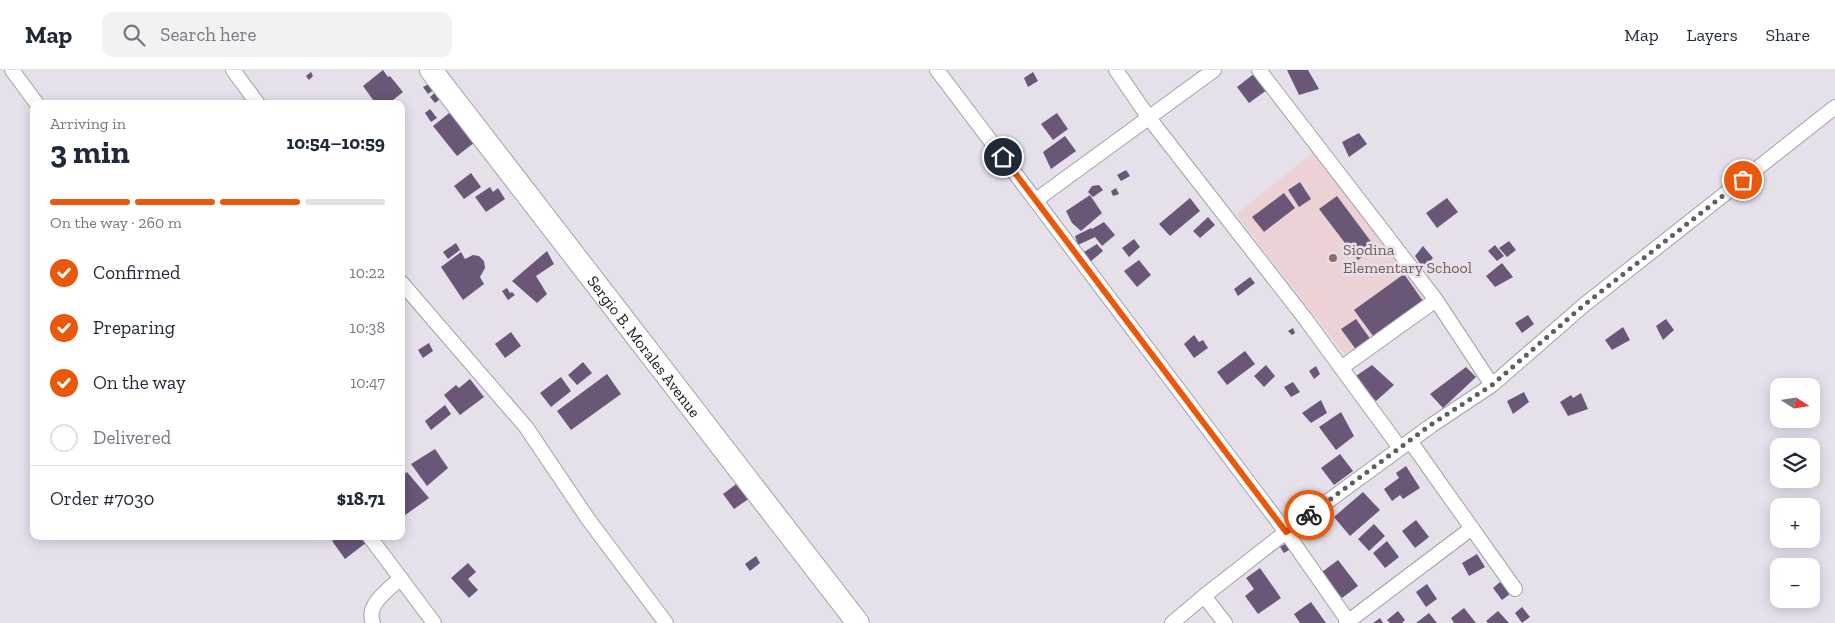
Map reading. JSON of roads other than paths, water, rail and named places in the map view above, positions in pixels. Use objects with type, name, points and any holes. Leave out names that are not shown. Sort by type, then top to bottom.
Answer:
[{"type":"main road","name":"Sergio B. Morales Avenue","points":[[431,70],[858,623]]},
{"type":"street","points":[[12,70],[34,100]]},
{"type":"street","points":[[233,70],[255,100]]},
{"type":"street","points":[[937,70],[1286,532],[1347,622],[1472,528]]},
{"type":"street","points":[[1116,70],[1149,118],[1341,368],[1472,528],[1515,589]]},
{"type":"street","points":[[1036,200],[1214,70]]},
{"type":"street","points":[[1259,70],[1436,300],[1492,385]]},
{"type":"street","points":[[1172,623],[1286,532],[1405,444],[1492,385],[1584,305],[1835,107]]},
{"type":"street","points":[[405,287],[526,427],[588,519],[666,623]]},
{"type":"street","points":[[1341,368],[1436,300]]},
{"type":"street","points":[[372,540],[434,623]]},
{"type":"street","points":[[373,623],[370,618],[374,605],[401,578]]},
{"type":"street","points":[[1204,596],[1225,623]]},
{"type":"place","name":"Siodina Elementary School","points":[[1333,258]]}]
